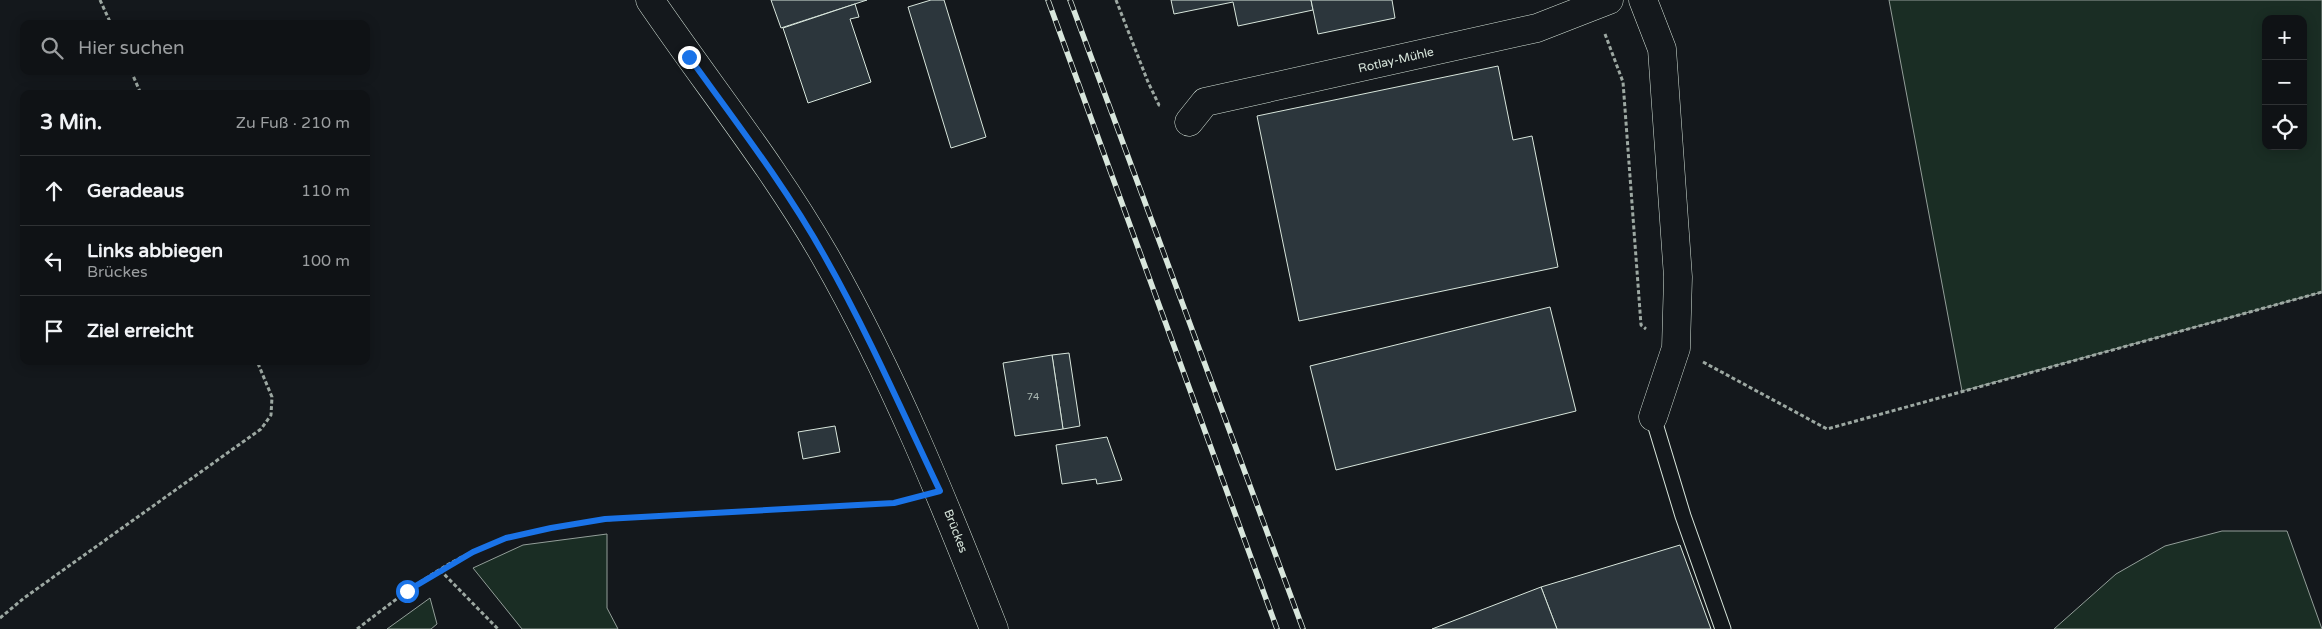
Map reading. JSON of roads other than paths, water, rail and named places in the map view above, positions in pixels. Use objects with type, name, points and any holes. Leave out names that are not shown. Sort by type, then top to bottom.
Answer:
[{"type":"street","name":"Brückes","points":[[650,0],[764,160],[825,256],[870,341],[940,491],[994,629]]},
{"type":"street","points":[[1644,0],[1662,49],[1678,277],[1676,348],[1652,417]]},
{"type":"street","name":"Rotlay-Mühle","points":[[1189,122],[1205,102],[1537,28],[1602,2]]},
{"type":"lane","points":[[1652,417],[1683,516],[1723,629]]},
{"type":"railway","points":[[1048,0],[1277,629]]},
{"type":"railway","points":[[1070,0],[1303,629]]}]
